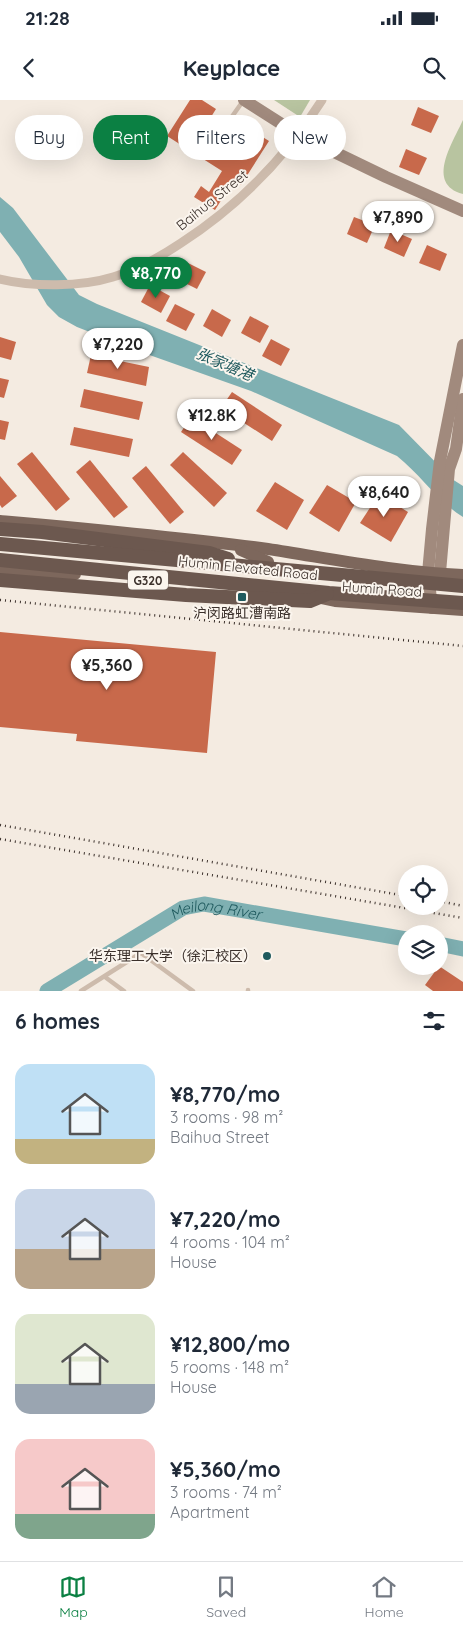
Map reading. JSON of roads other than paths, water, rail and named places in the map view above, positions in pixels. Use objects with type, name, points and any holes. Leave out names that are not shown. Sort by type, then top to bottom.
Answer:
[{"type":"highway","points":[[0,530],[42,532],[209,553],[250,566]]},
{"type":"highway","name":"Humin Elevated Road","points":[[0,542],[463,584]]},
{"type":"highway","name":"Humin Elevated Road","points":[[0,560],[329,593],[463,601]]},
{"type":"highway","points":[[0,580],[186,595],[310,601],[329,593]]},
{"type":"main road","points":[[244,100],[274,119]]},
{"type":"main road","points":[[346,157],[463,211]]},
{"type":"main road","points":[[463,345],[440,503],[433,600],[463,601]]},
{"type":"main road","points":[[445,465],[456,448],[463,399]]},
{"type":"main road","name":"Humin Road","points":[[0,521],[128,533],[227,545],[360,564],[463,584]]},
{"type":"main road","name":"Humin Road","points":[[0,542],[268,562],[434,577],[463,575]]},
{"type":"main road","points":[[227,545],[268,562]]},
{"type":"main road","name":"Humin Road","points":[[301,566],[360,564]]},
{"type":"main road","name":"G320","points":[[0,568],[295,594],[336,591],[433,600]]},
{"type":"main road","name":"Humin Road","points":[[433,600],[463,610]]},
{"type":"street","name":"Baihua Street","points":[[312,115],[322,100]]},
{"type":"street","name":"Baihua Street","points":[[0,279],[29,285],[83,283],[99,281],[132,270],[152,261],[196,233],[244,195],[276,160]]},
{"type":"lane","points":[[233,115],[244,100]]},
{"type":"lane","points":[[456,448],[463,435]]},
{"type":"lane","points":[[81,991],[141,954]]},
{"type":"lane","points":[[81,991],[141,954]]},
{"type":"lane","points":[[141,954],[193,991]]},
{"type":"lane","points":[[104,977],[124,991]]},
{"type":"water","name":"张家塘港","points":[[0,197],[13,208],[79,295],[97,304],[399,425],[452,479],[463,486],[463,517],[437,496],[397,456],[251,391],[141,352],[77,327],[59,317],[47,305],[19,257],[0,232]]},
{"type":"waterway","name":"Meilong River","points":[[47,991],[183,908],[204,904],[398,938]]},
{"type":"waterway","name":"Meilong River","points":[[448,946],[463,949]]},
{"type":"railway","points":[[0,600],[463,646]]},
{"type":"railway","points":[[0,825],[398,895]]},
{"type":"railway","points":[[0,839],[463,918]]},
{"type":"railway","points":[[448,903],[463,906]]},
{"type":"place","name":"沪闵路虹漕南路","points":[[242,597]]},
{"type":"place","name":"华东理工大学（徐汇校区）","points":[[267,956]]}]
